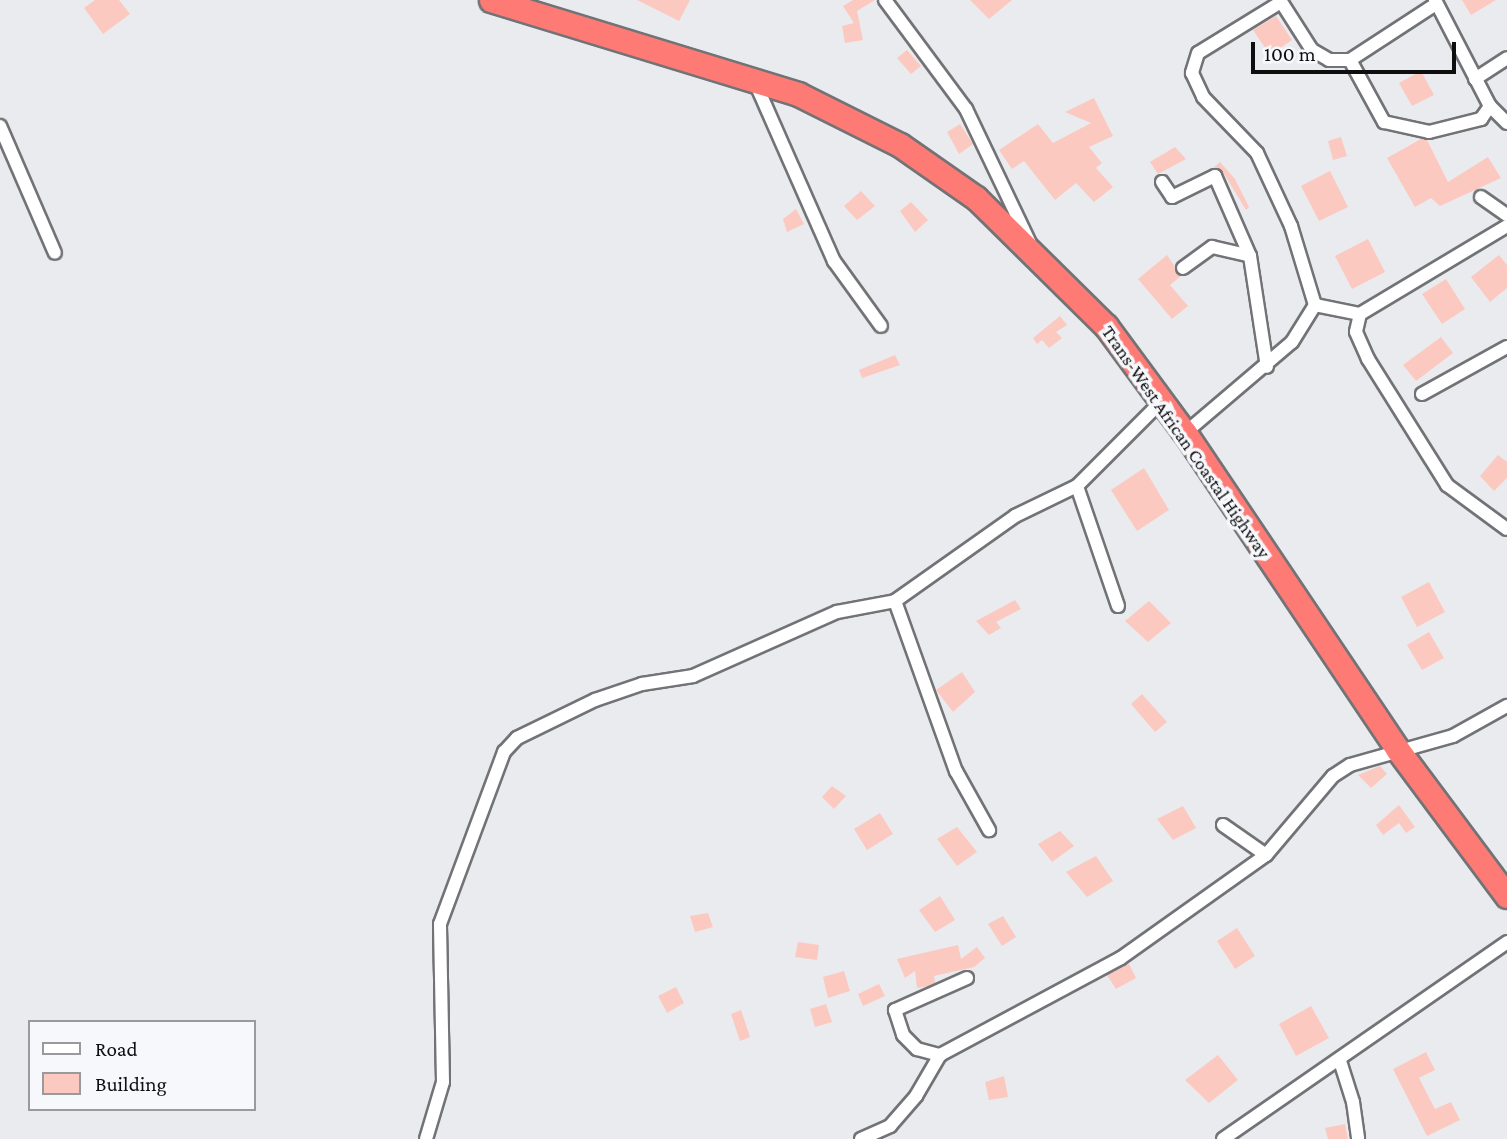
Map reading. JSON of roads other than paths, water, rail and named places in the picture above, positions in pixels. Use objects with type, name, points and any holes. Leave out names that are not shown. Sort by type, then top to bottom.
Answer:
[{"type":"highway","name":"Trans-West African Coastal Highway","points":[[491,0],[799,94],[900,145],[976,198],[1033,250],[1106,326],[1185,433],[1398,750],[1507,896]]},
{"type":"street","points":[[885,0],[966,109],[1033,250]]},
{"type":"street","points":[[1185,433],[1267,367],[1292,342],[1315,305],[1291,226],[1257,153],[1203,97],[1192,73],[1198,53],[1280,1],[1312,50],[1329,60],[1350,60],[1435,2],[1490,106],[1507,124]]},
{"type":"street","points":[[1475,79],[1507,58]]},
{"type":"street","points":[[1350,60],[1384,122],[1429,132],[1480,120],[1490,106]]},
{"type":"street","points":[[755,82],[834,261],[881,326]]},
{"type":"street","points":[[0,126],[55,253]]},
{"type":"street","points":[[1161,182],[1172,197],[1215,176],[1250,256],[1267,367]]},
{"type":"street","points":[[1481,197],[1507,215]]},
{"type":"street","points":[[1315,305],[1360,314],[1507,226]]},
{"type":"street","points":[[1183,268],[1212,247],[1250,256]]},
{"type":"street","points":[[1360,314],[1356,332],[1368,359],[1447,485],[1507,529]]},
{"type":"street","points":[[1422,394],[1507,347]]},
{"type":"street","points":[[426,1139],[443,1082],[440,924],[504,752],[517,738],[595,700],[642,684],[693,676],[837,611],[895,601],[1015,516],[1077,486],[1161,402]]},
{"type":"street","points":[[1077,486],[1118,606]]},
{"type":"street","points":[[895,601],[956,771],[989,830]]},
{"type":"street","points":[[861,1139],[890,1126],[916,1096],[940,1055],[1121,958],[1266,855],[1333,776],[1350,765],[1453,736],[1507,706]]},
{"type":"street","points":[[1223,825],[1266,855]]},
{"type":"street","points":[[1223,1139],[1340,1061],[1507,942]]},
{"type":"street","points":[[940,1055],[917,1049],[903,1035],[895,1010],[967,978]]},
{"type":"street","points":[[1340,1061],[1353,1102],[1358,1139]]}]
